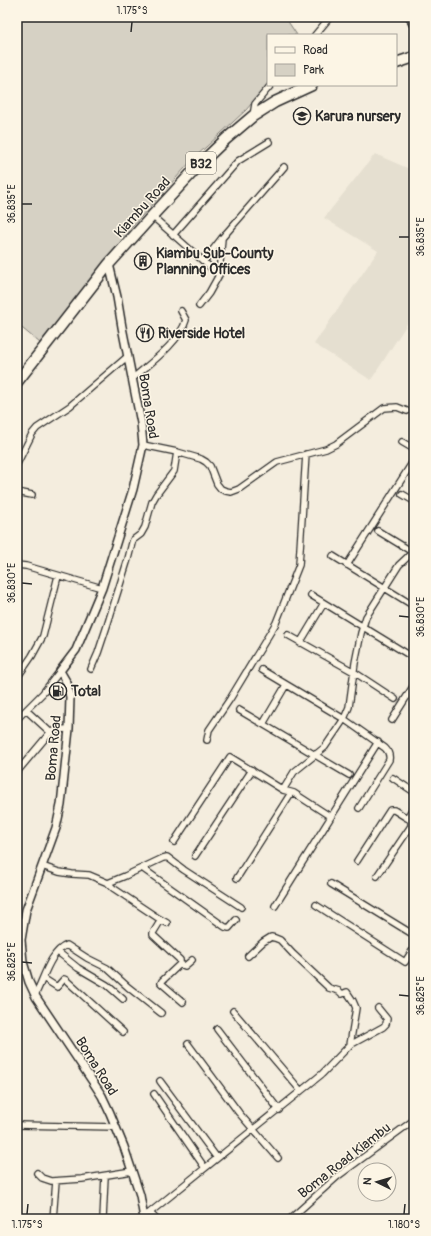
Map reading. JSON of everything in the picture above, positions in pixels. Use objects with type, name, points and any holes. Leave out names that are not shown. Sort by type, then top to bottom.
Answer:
[{"type":"highway","points":[[412,17],[414,23]]},
{"type":"highway","points":[[397,63],[414,57]]},
{"type":"highway","name":"Kiambu Road","points":[[109,264],[226,138],[253,116],[275,102],[310,86]]},
{"type":"highway","name":"B32","points":[[17,382],[109,264]]},
{"type":"main road","name":"Boma Road","points":[[109,264],[117,297],[141,423],[143,445],[132,495],[102,588],[76,650],[60,671],[70,691],[69,729],[61,805],[56,828],[26,910],[21,940],[23,962],[28,982],[35,995],[99,1091],[116,1126],[140,1195],[145,1215]]},
{"type":"street","points":[[316,34],[330,17]]},
{"type":"street","points":[[253,116],[255,104],[270,86]]},
{"type":"street","points":[[173,234],[238,161],[269,142]]},
{"type":"street","points":[[204,261],[284,167]]},
{"type":"street","points":[[152,216],[219,275]]},
{"type":"street","points":[[199,306],[209,293],[219,275],[222,238]]},
{"type":"street","points":[[132,379],[172,343],[184,326],[186,320],[181,311]]},
{"type":"street","points":[[17,464],[32,434],[37,428],[70,406],[128,356]]},
{"type":"street","points":[[143,445],[177,452],[206,462],[210,466],[221,490],[231,492],[277,462],[326,449],[336,444],[384,408],[397,407],[407,411]]},
{"type":"street","points":[[402,442],[414,449]]},
{"type":"street","points":[[91,669],[107,626],[132,543],[135,538],[141,534],[145,527],[152,502],[156,495],[174,471],[177,452]]},
{"type":"street","points":[[207,740],[209,730],[230,699],[276,623],[299,564],[306,454]]},
{"type":"street","points":[[347,565],[414,460]]},
{"type":"street","points":[[17,492],[32,495]]},
{"type":"street","points":[[402,494],[414,501]]},
{"type":"street","points":[[283,790],[294,772],[325,747],[344,719],[349,707],[354,672],[366,617],[386,588],[399,565],[413,552],[378,531]]},
{"type":"street","points":[[333,556],[414,606]]},
{"type":"street","points":[[17,565],[26,566],[102,588]]},
{"type":"street","points":[[19,676],[43,636],[58,576]]},
{"type":"street","points":[[311,595],[414,658]]},
{"type":"street","points":[[300,643],[324,603]]},
{"type":"street","points":[[288,635],[354,672],[395,699]]},
{"type":"street","points":[[262,670],[344,719],[378,742],[388,751],[390,755],[389,760],[359,808]]},
{"type":"street","points":[[17,719],[43,693],[60,671]]},
{"type":"street","points":[[263,724],[286,685]]},
{"type":"street","points":[[392,720],[414,685]]},
{"type":"street","points":[[26,710],[50,732]]},
{"type":"street","points":[[239,710],[350,775]]},
{"type":"street","points":[[17,772],[50,732],[59,729],[69,729]]},
{"type":"street","points":[[275,906],[378,742]]},
{"type":"street","points":[[174,842],[230,757],[283,790],[331,816]]},
{"type":"street","points":[[196,856],[252,770]]},
{"type":"street","points":[[393,778],[414,792]]},
{"type":"street","points":[[237,878],[291,793]]},
{"type":"street","points":[[407,818],[414,806]]},
{"type":"street","points":[[357,861],[390,810],[394,810],[407,818],[412,822],[411,826],[377,876]]},
{"type":"street","points":[[108,883],[167,857],[184,870],[241,907]]},
{"type":"street","points":[[42,866],[59,872],[89,875],[108,883],[113,888],[164,921],[153,932],[153,935],[180,960],[180,964]]},
{"type":"street","points":[[142,868],[226,927],[229,928],[236,920]]},
{"type":"street","points":[[330,884],[414,935]]},
{"type":"street","points":[[316,905],[405,962],[414,948]]},
{"type":"street","points":[[248,956],[263,942],[271,937],[275,938],[280,940],[329,988],[339,991],[342,994],[347,992],[356,1008],[350,1044]]},
{"type":"street","points":[[35,995],[51,961],[63,946],[67,945],[87,958],[107,968],[160,1013]]},
{"type":"street","points":[[58,952],[78,968],[107,984],[122,999]]},
{"type":"street","points":[[180,964],[185,966],[192,960]]},
{"type":"street","points":[[180,964],[162,980],[161,983],[183,1002]]},
{"type":"street","points":[[43,978],[57,987],[62,980],[66,980],[123,1032]]},
{"type":"street","points":[[145,1215],[279,1110],[322,1074],[350,1044],[383,1027],[386,1024],[387,1019],[378,1008]]},
{"type":"street","points":[[233,1011],[300,1091]]},
{"type":"street","points":[[218,1029],[279,1110]]},
{"type":"street","points":[[188,1044],[253,1130],[278,1158]]},
{"type":"street","points":[[160,1081],[217,1158]]},
{"type":"street","points":[[154,1094],[205,1168]]},
{"type":"street","name":"Boma Road Kiambu","points":[[290,1219],[338,1176],[414,1120]]},
{"type":"street","points":[[17,1125],[116,1126]]},
{"type":"street","points":[[36,1173],[45,1180],[56,1181],[105,1176],[132,1171]]},
{"type":"street","points":[[103,1219],[105,1176]]},
{"type":"street","points":[[53,1219],[56,1181]]},
{"type":"street","points":[[145,1215],[156,1219]]},
{"type":"shaded area","points":[[375,154],[414,171],[414,313],[371,380],[314,344],[378,251],[324,218]]},
{"type":"green space","points":[[17,17],[285,17],[296,34],[267,34],[267,85],[246,110],[193,159],[132,227],[40,343],[17,324]]},
{"type":"place","name":"Karura nursery","points":[[302,116]]},
{"type":"place","name":"Kiambu Sub-County Planning Offices","points":[[143,261]]},
{"type":"place","name":"Riverside Hotel","points":[[145,333]]},
{"type":"place","name":"Total","points":[[58,691]]}]
